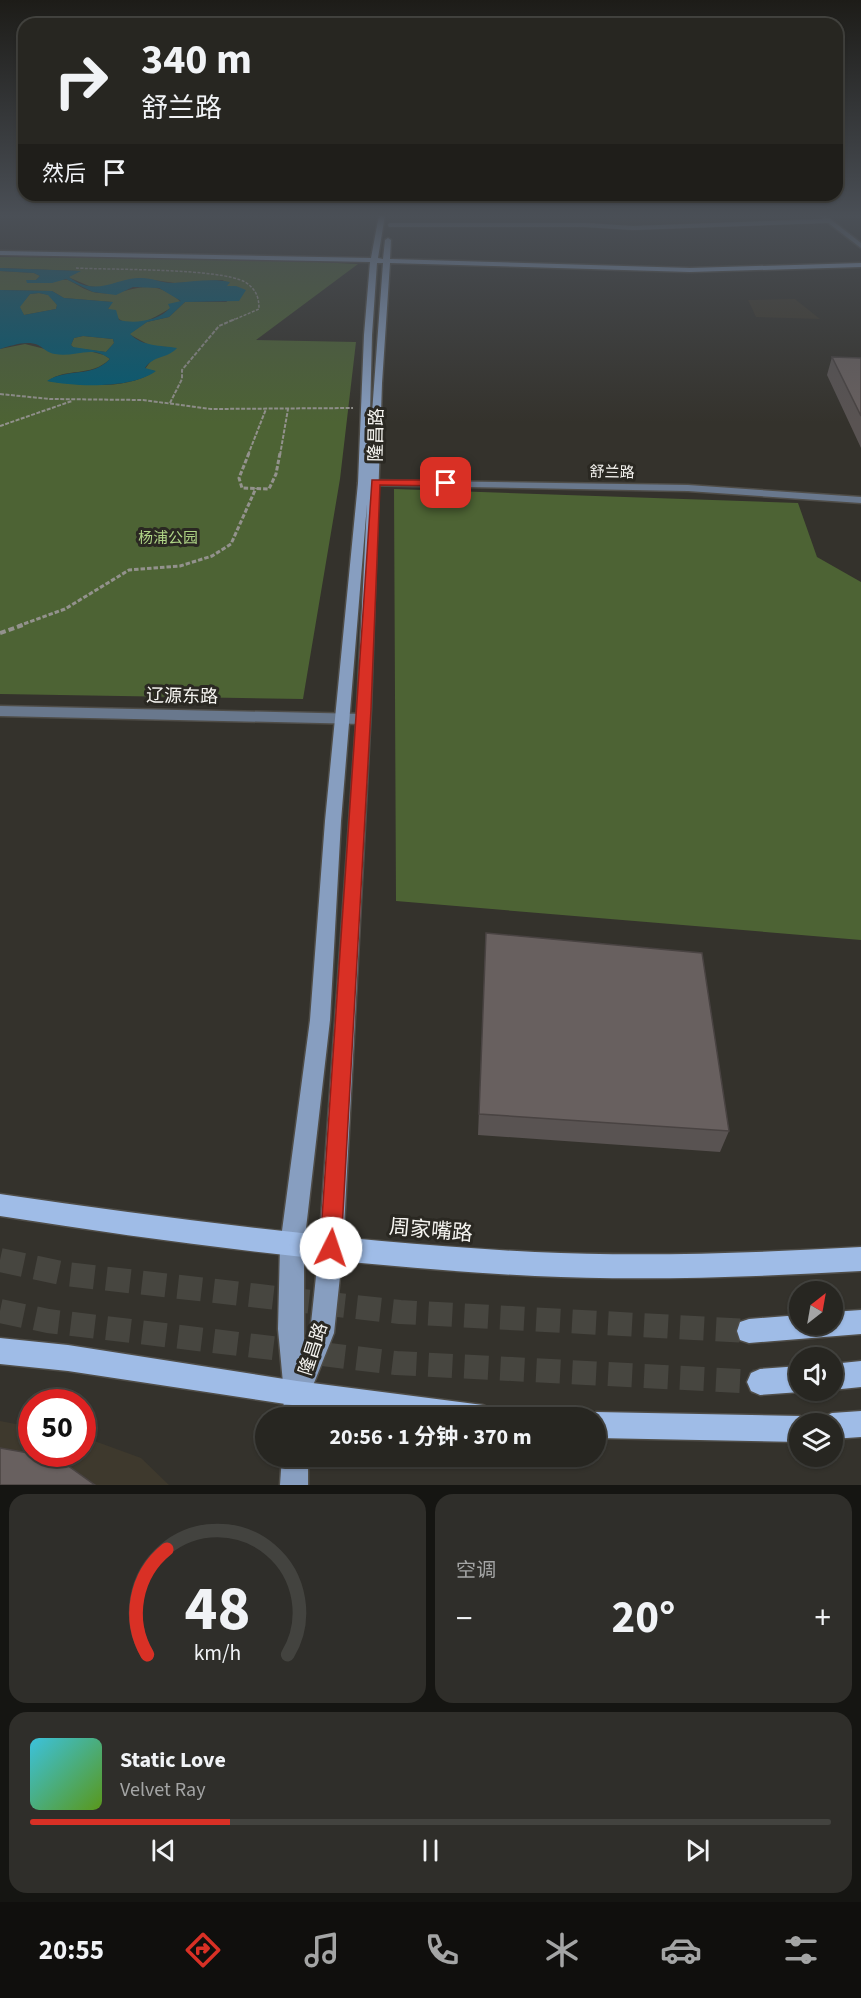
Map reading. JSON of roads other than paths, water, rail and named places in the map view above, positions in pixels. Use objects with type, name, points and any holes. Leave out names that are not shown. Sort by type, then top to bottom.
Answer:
[{"type":"main road","name":"隆昌路","points":[[297,1406],[322,1333],[331,1248],[363,719],[369,483],[366,407],[368,335],[376,284]]},
{"type":"main road","name":"隆昌路","points":[[297,1406],[290,1329],[292,1246],[320,1020],[333,821],[369,483],[377,383],[379,284]]},
{"type":"main road","name":"周家嘴路","points":[[0,1205],[181,1233],[292,1246],[536,1265],[765,1267],[861,1259]]},
{"type":"main road","points":[[748,1331],[861,1322]]},
{"type":"main road","points":[[0,1351],[68,1358],[297,1406],[312,1407]]},
{"type":"main road","points":[[843,1376],[861,1374]]},
{"type":"main road","points":[[760,1382],[789,1380]]},
{"type":"main road","points":[[843,1425],[861,1424]]},
{"type":"main road","points":[[606,1425],[789,1429]]},
{"type":"main road","points":[[294,1485],[295,1467]]},
{"type":"street","name":"舒兰路","points":[[369,483],[688,489],[861,500]]},
{"type":"street","name":"辽源东路","points":[[0,711],[363,719]]},
{"type":"water","points":[[77,284],[97,287],[108,284],[228,284],[227,286],[236,286],[246,290],[239,301],[185,302],[169,317],[147,322],[130,334],[146,343],[177,348],[156,359],[145,368],[156,371],[133,381],[103,385],[73,385],[47,381],[63,375],[95,369],[110,359],[96,352],[55,354],[29,343],[0,349],[0,290],[52,291],[64,298],[113,302],[108,309],[116,310],[119,320],[132,322],[153,319],[170,308],[168,304],[181,301],[159,288],[133,287],[116,295],[93,292]],"holes":[[[30,294],[48,295],[57,305],[56,309],[24,315],[20,307]],[[83,336],[113,339],[114,343],[106,352],[71,345],[74,338]]]},
{"type":"tunnel","points":[[0,1260],[66,1274],[400,1312],[749,1331]]},
{"type":"tunnel","points":[[0,1311],[48,1321],[396,1363],[760,1382]]},
{"type":"park label","name":"杨浦公园","points":[[168,538]]}]
